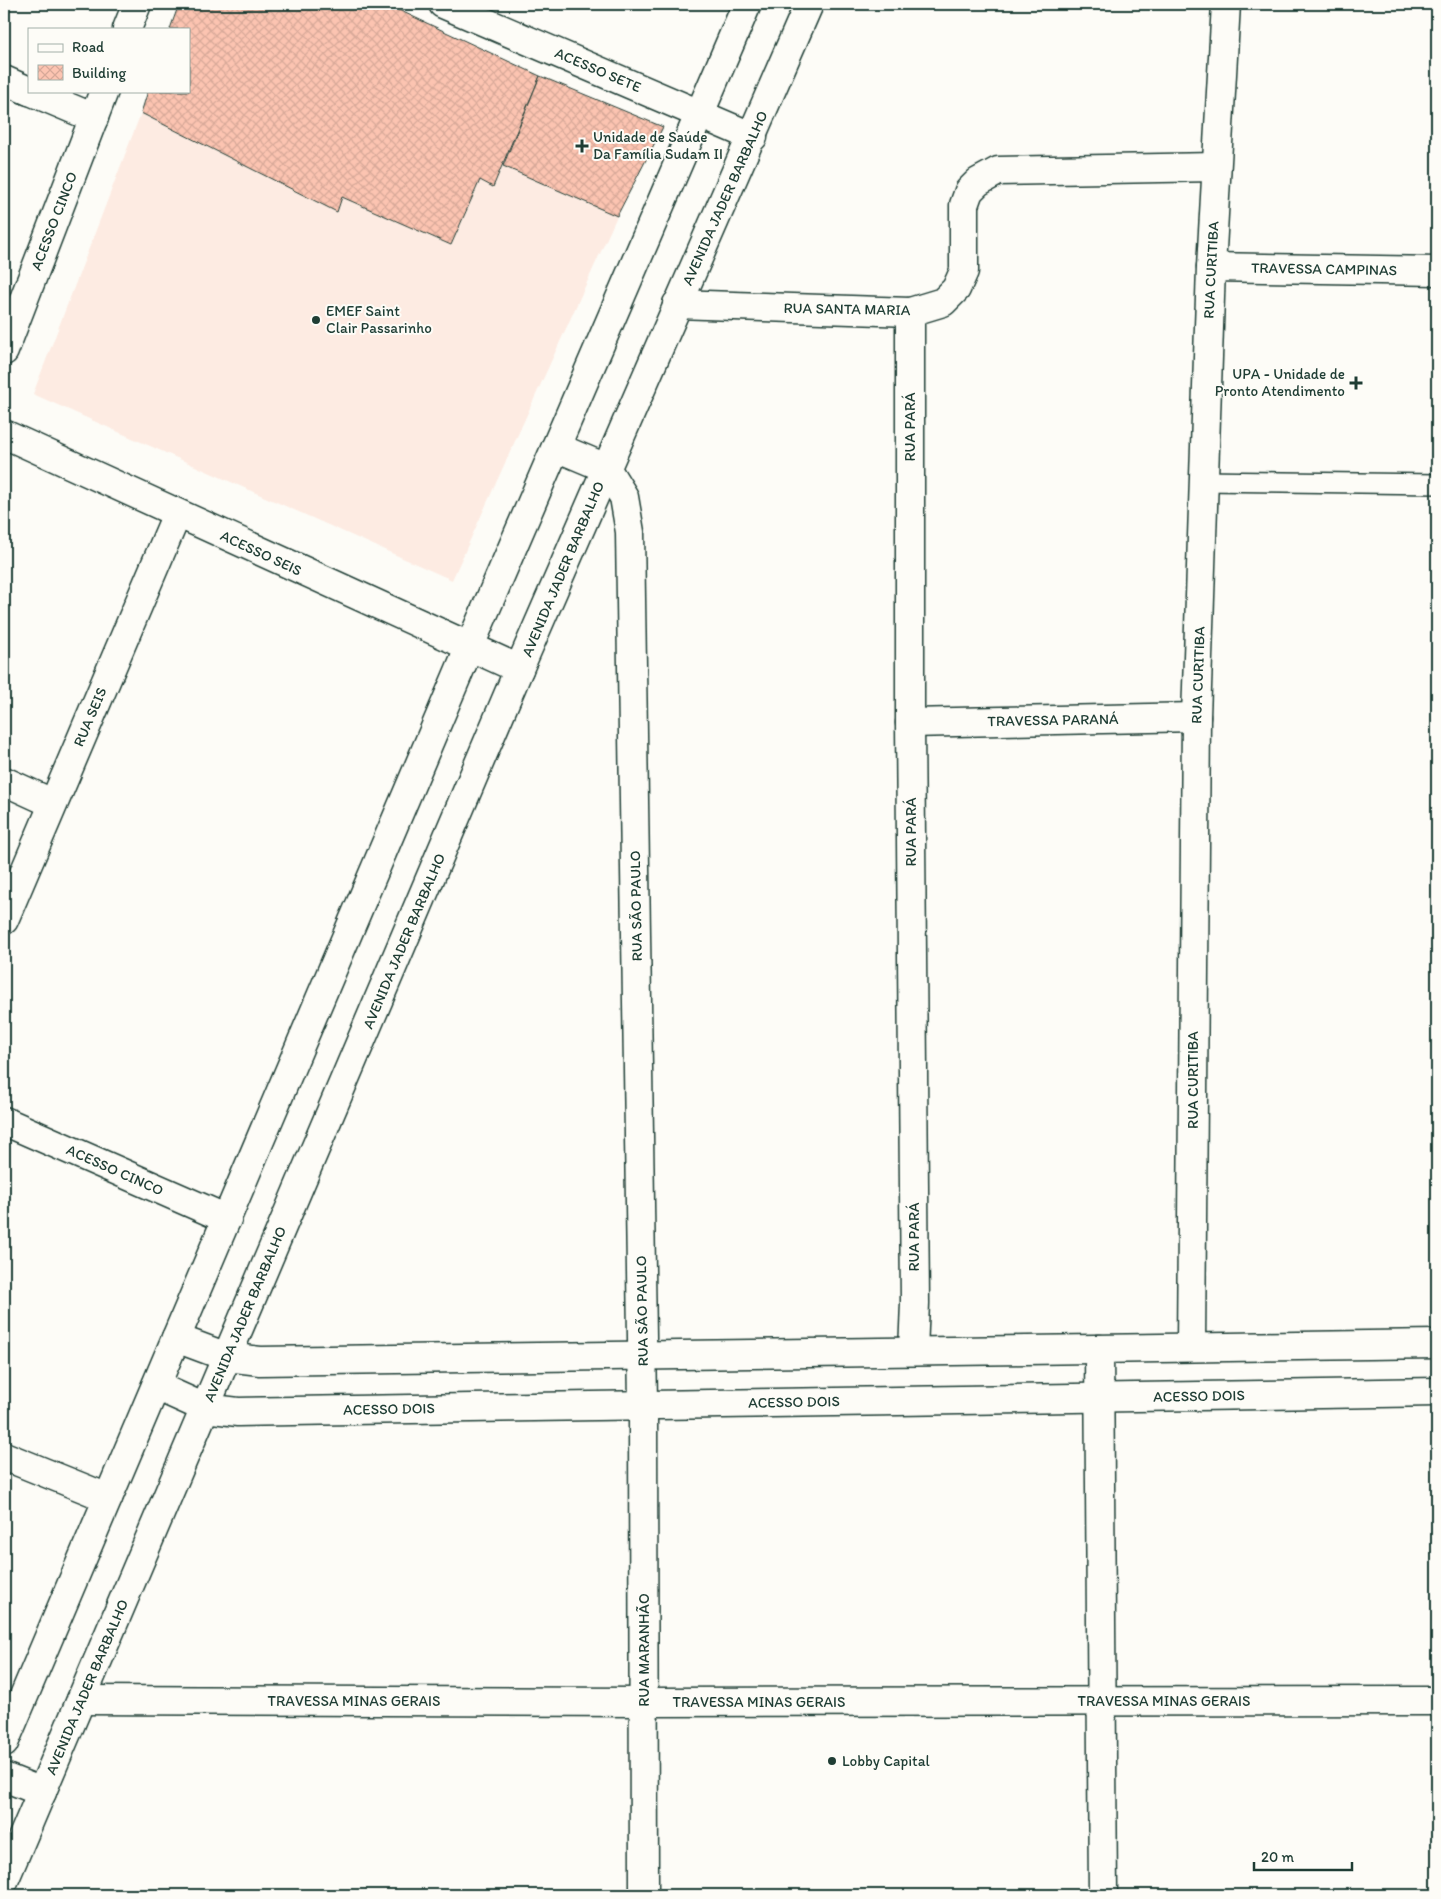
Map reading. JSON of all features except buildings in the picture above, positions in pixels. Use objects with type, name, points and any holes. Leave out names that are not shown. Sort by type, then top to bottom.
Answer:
[{"type":"street","points":[[127,28],[137,4]]},
{"type":"street","name":"ACESSO SETE","points":[[443,4],[752,137]]},
{"type":"street","points":[[4,1743],[469,648],[748,4]]},
{"type":"street","name":"AVENIDA JADER BARBALHO","points":[[4,1881],[519,669],[809,4]]},
{"type":"street","name":"RUA CURITIBA","points":[[1191,1347],[1196,717],[1211,267],[1226,4]]},
{"type":"street","points":[[4,80],[28,91]]},
{"type":"street","points":[[31,92],[94,118]]},
{"type":"street","name":"ACESSO CINCO","points":[[4,351],[104,92]]},
{"type":"street","name":"RUA SANTA MARIA","points":[[677,304],[910,312],[944,302],[956,289],[964,271],[964,205],[969,191],[978,182],[998,171],[1216,167]]},
{"type":"street","name":"TRAVESSA CAMPINAS","points":[[1211,267],[1437,271]]},
{"type":"street","name":"RUA PARÁ","points":[[910,312],[910,723],[915,1303],[913,1351]]},
{"type":"street","name":"ACESSO SEIS","points":[[4,434],[469,648],[519,669]]},
{"type":"street","points":[[556,447],[606,468]]},
{"type":"street","name":"RUA SÃO PAULO","points":[[606,468],[624,497],[630,532],[643,1404]]},
{"type":"street","name":"RUA SEIS","points":[[4,920],[52,803],[177,514]]},
{"type":"street","name":"TRAVESSA PARANÁ","points":[[910,723],[1196,717]]},
{"type":"street","points":[[4,781],[52,803]]},
{"type":"street","name":"ACESSO CINCO","points":[[4,1121],[227,1219]]},
{"type":"street","points":[[176,1338],[227,1357],[260,1361],[1437,1344]]},
{"type":"street","points":[[1099,1349],[1103,1895]]},
{"type":"street","name":"ACESSO DOIS","points":[[156,1386],[205,1408],[238,1412],[1437,1392]]},
{"type":"street","name":"RUA MARANHÃO","points":[[643,1404],[644,1895]]},
{"type":"street","points":[[4,1456],[108,1498]]},
{"type":"street","name":"TRAVESSA MINAS GERAIS","points":[[81,1700],[644,1702],[1437,1701]]},
{"type":"street","points":[[4,1777],[42,1792]]},
{"type":"lane","points":[[1203,481],[1437,484]]},
{"type":"shaded area","name":"EMEF Saint Clair Passarinho","points":[[141,113],[337,212],[342,197],[451,245],[480,180],[493,186],[503,166],[617,216],[452,580],[33,394]]},
{"type":"place","name":"Unidade de Saúde Da Família Sudam II","points":[[582,146]]},
{"type":"place","name":"EMEF Saint Clair Passarinho","points":[[316,320]]},
{"type":"place","name":"UPA - Unidade de Pronto Atendimento","points":[[1356,383]]},
{"type":"place","name":"Lobby Capital","points":[[832,1761]]}]
